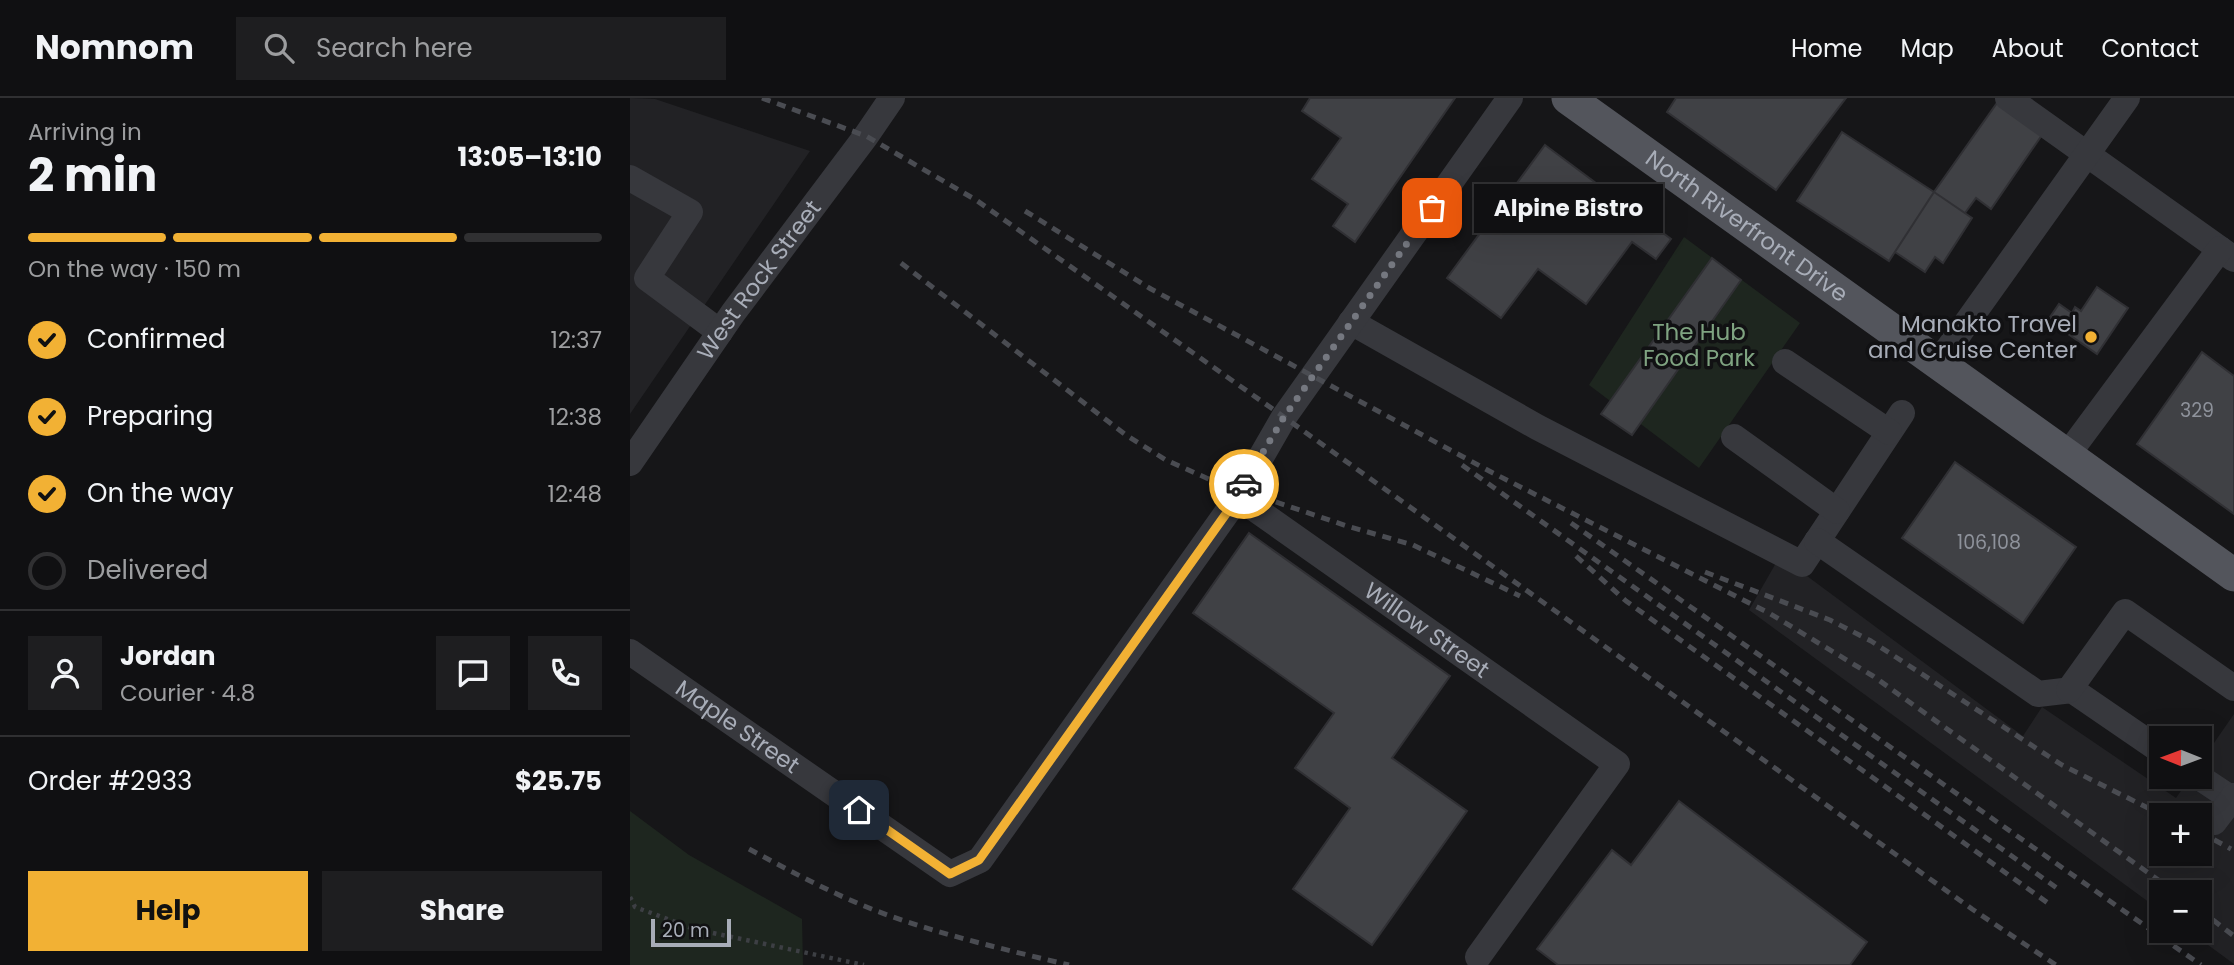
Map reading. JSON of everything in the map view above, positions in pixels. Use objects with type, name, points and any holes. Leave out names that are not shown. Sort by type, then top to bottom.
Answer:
[{"type":"main road","name":"North Riverfront Drive","points":[[1568,98],[2234,575]]},
{"type":"street","name":"West Rock Street","points":[[630,463],[720,332],[892,98]]},
{"type":"street","points":[[1238,497],[1284,417],[1510,98]]},
{"type":"street","points":[[2008,98],[2227,254],[2068,454]]},
{"type":"street","points":[[1938,363],[2127,98]]},
{"type":"street","points":[[630,178],[690,212],[647,278],[720,332]]},
{"type":"street","points":[[1351,322],[1537,427],[1802,564],[1896,423],[1785,362]]},
{"type":"street","points":[[1734,437],[1837,511]]},
{"type":"street","name":"Willow Street","points":[[1238,497],[1616,764],[1478,957]]},
{"type":"street","name":"Maple Street","points":[[630,652],[950,874],[979,860],[1238,497]]},
{"type":"street","points":[[1817,541],[2038,694],[2069,690],[2149,743]]},
{"type":"street","points":[[2069,690],[2125,612],[2234,688]]},
{"type":"street","points":[[2212,785],[2233,798],[2214,822]]},
{"type":"path","points":[[630,897],[632,908],[694,929],[864,965]]},
{"type":"shaded area","points":[[630,98],[655,99],[810,151],[630,414]]},
{"type":"shaded area","points":[[1780,556],[2023,736],[2042,707],[2149,780],[2149,789],[2163,789],[2176,798],[2182,789],[2212,789],[2212,746],[2234,714],[2234,964],[2205,943],[2212,943],[2212,880],[2149,880],[2149,902],[1749,610]]},
{"type":"green space","name":"The Hub Food Park","points":[[1684,237],[1800,323],[1699,468],[1589,385]]},
{"type":"green space","points":[[630,811],[689,855],[802,919],[803,965],[630,965]]},
{"type":"building","points":[[1310,98],[1455,98],[1355,242],[1333,226],[1348,204],[1312,179],[1341,138],[1302,111]]},
{"type":"building","points":[[1676,98],[1846,98],[1776,190],[1667,112]]},
{"type":"building","points":[[1997,103],[2042,135],[1991,209],[1976,198],[1965,213],[1934,192]]},
{"type":"building","points":[[1842,132],[1934,192],[1889,261],[1797,201]]},
{"type":"building","points":[[1545,145],[1671,239],[1656,259],[1632,242],[1586,304],[1538,269],[1501,318],[1447,278]]},
{"type":"building","points":[[1934,192],[1972,218],[1943,263],[1935,257],[1925,272],[1895,252]]},
{"type":"building","points":[[1712,258],[1741,280],[1632,435],[1601,414]]},
{"type":"building","name":"Manakto Travel and Cruise Center","points":[[2097,287],[2128,308],[2097,354],[2048,320],[2059,304],[2072,313],[2075,307],[2081,311]]},
{"type":"building","points":[[2202,352],[2234,376],[2234,514],[2137,444]]},
{"type":"building","points":[[1955,462],[2076,547],[2023,623],[1902,538]]},
{"type":"building","points":[[1249,533],[1450,676],[1392,758],[1467,811],[1372,945],[1293,889],[1350,808],[1295,768],[1334,713],[1193,613]]},
{"type":"building","points":[[1679,801],[1867,942],[1850,965],[1558,965],[1537,949],[1612,850],[1631,865]]},
{"type":"railway","points":[[762,98],[866,136],[976,200],[1972,909],[2056,965]]},
{"type":"railway","points":[[1025,211],[1151,289],[1493,473],[1769,613],[1873,676],[2158,880]]},
{"type":"railway","points":[[901,263],[1126,435],[1166,460],[1211,480],[1347,526],[1413,545],[1520,596]]},
{"type":"railway","points":[[1462,465],[2061,891]]},
{"type":"railway","points":[[1571,523],[2201,965]]},
{"type":"railway","points":[[1576,556],[1626,601],[2052,906]]},
{"type":"railway","points":[[1705,572],[1830,620],[1871,641],[2062,765],[2149,808]]},
{"type":"railway","points":[[2212,839],[2231,849]]},
{"type":"railway","points":[[749,849],[826,889],[898,919],[1069,965]]},
{"type":"railway","points":[[2212,919],[2234,936]]},
{"type":"way so far","points":[[1244,484],[1284,417],[1432,208]]},
{"type":"place","name":"Alpine Bistro","points":[[1432,208]]},
{"type":"place","name":"Manakto Travel and Cruise Center","points":[[2091,337]]},
{"type":"route","points":[[859,810],[950,874],[979,860],[1238,497],[1244,484]]}]
